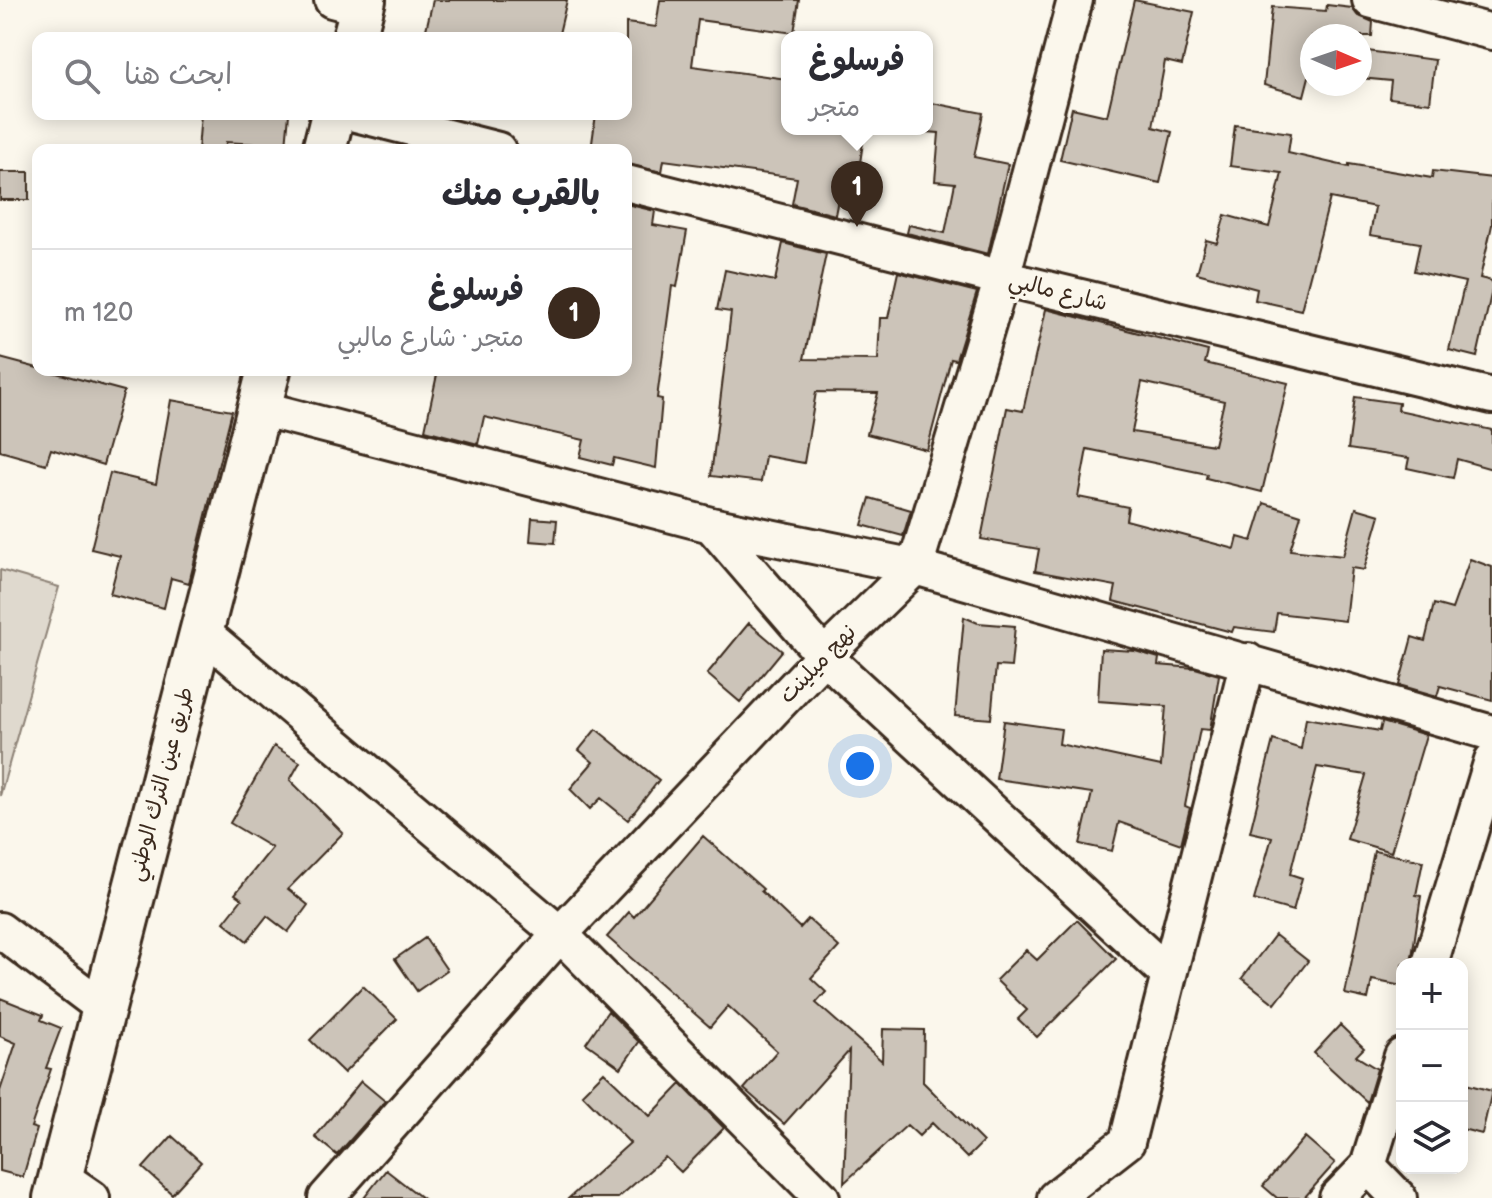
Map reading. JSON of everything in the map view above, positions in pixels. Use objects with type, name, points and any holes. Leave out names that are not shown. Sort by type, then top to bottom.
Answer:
[{"type":"main road","points":[[326,144],[332,120]]},
{"type":"main road","name":"طريق عين الترك الوطني","points":[[69,1191],[102,1007],[264,389]]},
{"type":"street","name":"نهج ميلينت","points":[[326,1198],[560,934],[824,656],[915,567],[1002,278],[1075,0]]},
{"type":"street","points":[[1370,0],[1492,32]]},
{"type":"street","points":[[380,120],[474,144]]},
{"type":"street","name":"شارع مالبي","points":[[632,185],[1002,278],[1492,396]]},
{"type":"street","points":[[264,389],[711,525],[915,567],[1492,733]]},
{"type":"street","points":[[711,525],[824,656],[1169,975]]},
{"type":"street","points":[[201,631],[560,934],[822,1198]]},
{"type":"street","points":[[1055,1198],[1127,1142],[1248,661]]},
{"type":"street","points":[[1432,958],[1492,760]]},
{"type":"street","points":[[0,930],[102,1007]]},
{"type":"street","points":[[1337,1198],[1368,1166],[1396,1075]]},
{"type":"street","points":[[1368,1166],[1399,1198]]},
{"type":"shaded area","points":[[0,570],[59,587],[0,796]]},
{"type":"building","points":[[433,0],[567,0],[559,32],[425,32]]},
{"type":"building","points":[[660,0],[799,0],[794,31],[698,20],[692,66],[781,78],[781,135],[864,135],[855,197],[839,194],[835,215],[792,204],[797,178],[664,160],[662,172],[632,165],[632,144],[592,144],[595,120],[632,120],[632,32],[626,32],[626,23],[656,27]]},
{"type":"building","points":[[1134,0],[1194,12],[1182,65],[1165,61],[1153,127],[1172,132],[1160,183],[1060,160],[1072,108],[1107,116]]},
{"type":"building","points":[[1327,5],[1352,8],[1357,15],[1373,22],[1372,36],[1372,24],[1300,24],[1300,95],[1264,85],[1272,7],[1326,11]]},
{"type":"building","points":[[1372,52],[1435,60],[1430,103],[1389,98],[1391,81],[1372,79]]},
{"type":"building","points":[[933,103],[983,113],[974,157],[1008,164],[988,254],[907,233],[909,225],[945,233],[955,183],[935,181],[939,133],[933,132]]},
{"type":"building","points":[[200,120],[288,120],[286,144],[198,144]]},
{"type":"building","points":[[1235,125],[1291,133],[1288,153],[1349,167],[1349,164],[1432,178],[1433,171],[1492,178],[1492,225],[1480,278],[1492,281],[1492,290],[1477,357],[1449,350],[1465,282],[1414,271],[1420,243],[1370,235],[1375,207],[1330,198],[1301,310],[1255,300],[1257,289],[1197,273],[1206,240],[1217,243],[1225,215],[1269,227],[1282,173],[1230,166]]},
{"type":"building","points":[[0,172],[29,172],[29,200],[0,200]]},
{"type":"building","points":[[632,205],[655,211],[653,225],[687,231],[677,287],[672,286],[657,398],[662,399],[656,468],[614,458],[612,465],[580,457],[584,440],[484,417],[478,444],[425,430],[437,376],[632,376]]},
{"type":"building","points":[[783,243],[826,254],[804,359],[878,360],[880,318],[888,318],[898,272],[977,292],[956,360],[951,359],[927,450],[867,434],[878,393],[816,392],[804,463],[765,456],[761,482],[711,476],[731,312],[717,310],[725,270],[775,281]]},
{"type":"building","points":[[1046,309],[1208,351],[1205,363],[1288,383],[1262,492],[1206,478],[1207,474],[1087,449],[1078,497],[1128,507],[1126,520],[1235,549],[1238,537],[1252,541],[1264,503],[1301,515],[1290,550],[1343,556],[1356,508],[1380,515],[1364,570],[1351,568],[1345,621],[1277,613],[1274,632],[1234,627],[1232,632],[1113,601],[1116,586],[1035,571],[1039,549],[981,539],[1007,408],[1023,411]],"holes":[[[1142,382],[1224,401],[1214,445],[1132,432]]]},
{"type":"building","points":[[0,358],[32,367],[32,376],[68,376],[124,391],[103,465],[51,449],[46,464],[0,451]]},
{"type":"building","points":[[1355,397],[1399,403],[1398,410],[1492,430],[1492,469],[1457,459],[1453,478],[1407,468],[1409,458],[1348,449]]},
{"type":"building","points":[[171,400],[232,411],[189,583],[171,578],[164,608],[110,594],[120,556],[91,549],[110,473],[156,484]]},
{"type":"building","points":[[870,498],[911,510],[903,536],[862,525]]},
{"type":"building","points":[[532,518],[557,520],[555,543],[530,541]]},
{"type":"building","points":[[1470,559],[1492,567],[1492,700],[1440,686],[1437,696],[1399,685],[1412,637],[1425,641],[1434,604],[1452,609]]},
{"type":"building","points":[[964,617],[978,623],[1015,626],[1011,667],[996,666],[991,719],[955,716]]},
{"type":"building","points":[[749,623],[782,651],[740,702],[707,674]]},
{"type":"building","points":[[1101,649],[1135,651],[1159,658],[1158,665],[1195,668],[1219,675],[1210,730],[1200,729],[1185,806],[1190,808],[1181,844],[1119,822],[1112,851],[1080,844],[1092,793],[996,779],[1004,721],[1061,729],[1059,744],[1161,766],[1166,706],[1098,701]]},
{"type":"building","points":[[1306,718],[1380,731],[1382,722],[1426,735],[1391,852],[1347,839],[1366,775],[1317,767],[1290,874],[1302,878],[1293,911],[1254,900],[1272,837],[1250,832],[1273,740],[1301,749]]},
{"type":"building","points":[[596,729],[659,780],[628,820],[601,798],[590,809],[570,789],[593,762],[579,750]]},
{"type":"building","points":[[274,746],[300,762],[290,780],[343,833],[288,889],[308,905],[288,932],[267,916],[247,941],[224,922],[242,899],[235,894],[272,848],[230,823]]},
{"type":"building","points":[[703,836],[763,889],[761,891],[800,928],[808,919],[839,947],[811,978],[826,992],[816,1003],[882,1061],[883,1029],[924,1030],[923,1082],[983,1142],[967,1158],[932,1123],[919,1136],[907,1125],[844,1183],[849,1051],[784,1124],[744,1089],[777,1051],[728,1006],[710,1027],[607,937],[629,912],[634,917]]},
{"type":"building","points":[[1374,851],[1423,861],[1416,895],[1421,896],[1412,958],[1396,958],[1396,985],[1372,980],[1368,999],[1345,994]]},
{"type":"building","points":[[1077,920],[1116,959],[1037,1037],[1018,1019],[1027,1010],[996,980],[1026,950],[1037,960]]},
{"type":"building","points":[[1275,935],[1308,961],[1275,1004],[1242,978]]},
{"type":"building","points":[[425,938],[447,970],[417,991],[395,959]]},
{"type":"building","points":[[363,986],[397,1019],[344,1073],[310,1040]]},
{"type":"building","points":[[0,998],[43,1015],[41,1020],[61,1028],[46,1068],[51,1069],[31,1127],[37,1129],[23,1177],[0,1171],[0,1091],[16,1043],[0,1036]]},
{"type":"building","points":[[608,1011],[639,1042],[621,1068],[586,1043]]},
{"type":"building","points":[[1340,1025],[1364,1048],[1356,1056],[1377,1069],[1367,1102],[1314,1053]]},
{"type":"building","points":[[604,1072],[650,1116],[681,1084],[724,1128],[681,1172],[665,1157],[618,1198],[569,1198],[630,1143],[582,1094]]},
{"type":"building","points":[[361,1081],[385,1101],[337,1155],[315,1137]]},
{"type":"building","points":[[1468,1085],[1492,1091],[1482,1134],[1468,1130]]},
{"type":"building","points":[[172,1136],[201,1162],[172,1194],[143,1168]]},
{"type":"building","points":[[1305,1137],[1335,1163],[1304,1198],[1277,1198],[1263,1186]]},
{"type":"building","points":[[386,1170],[422,1198],[364,1198]]},
{"type":"place","name":"فرسلوغ","points":[[857,227]]}]
